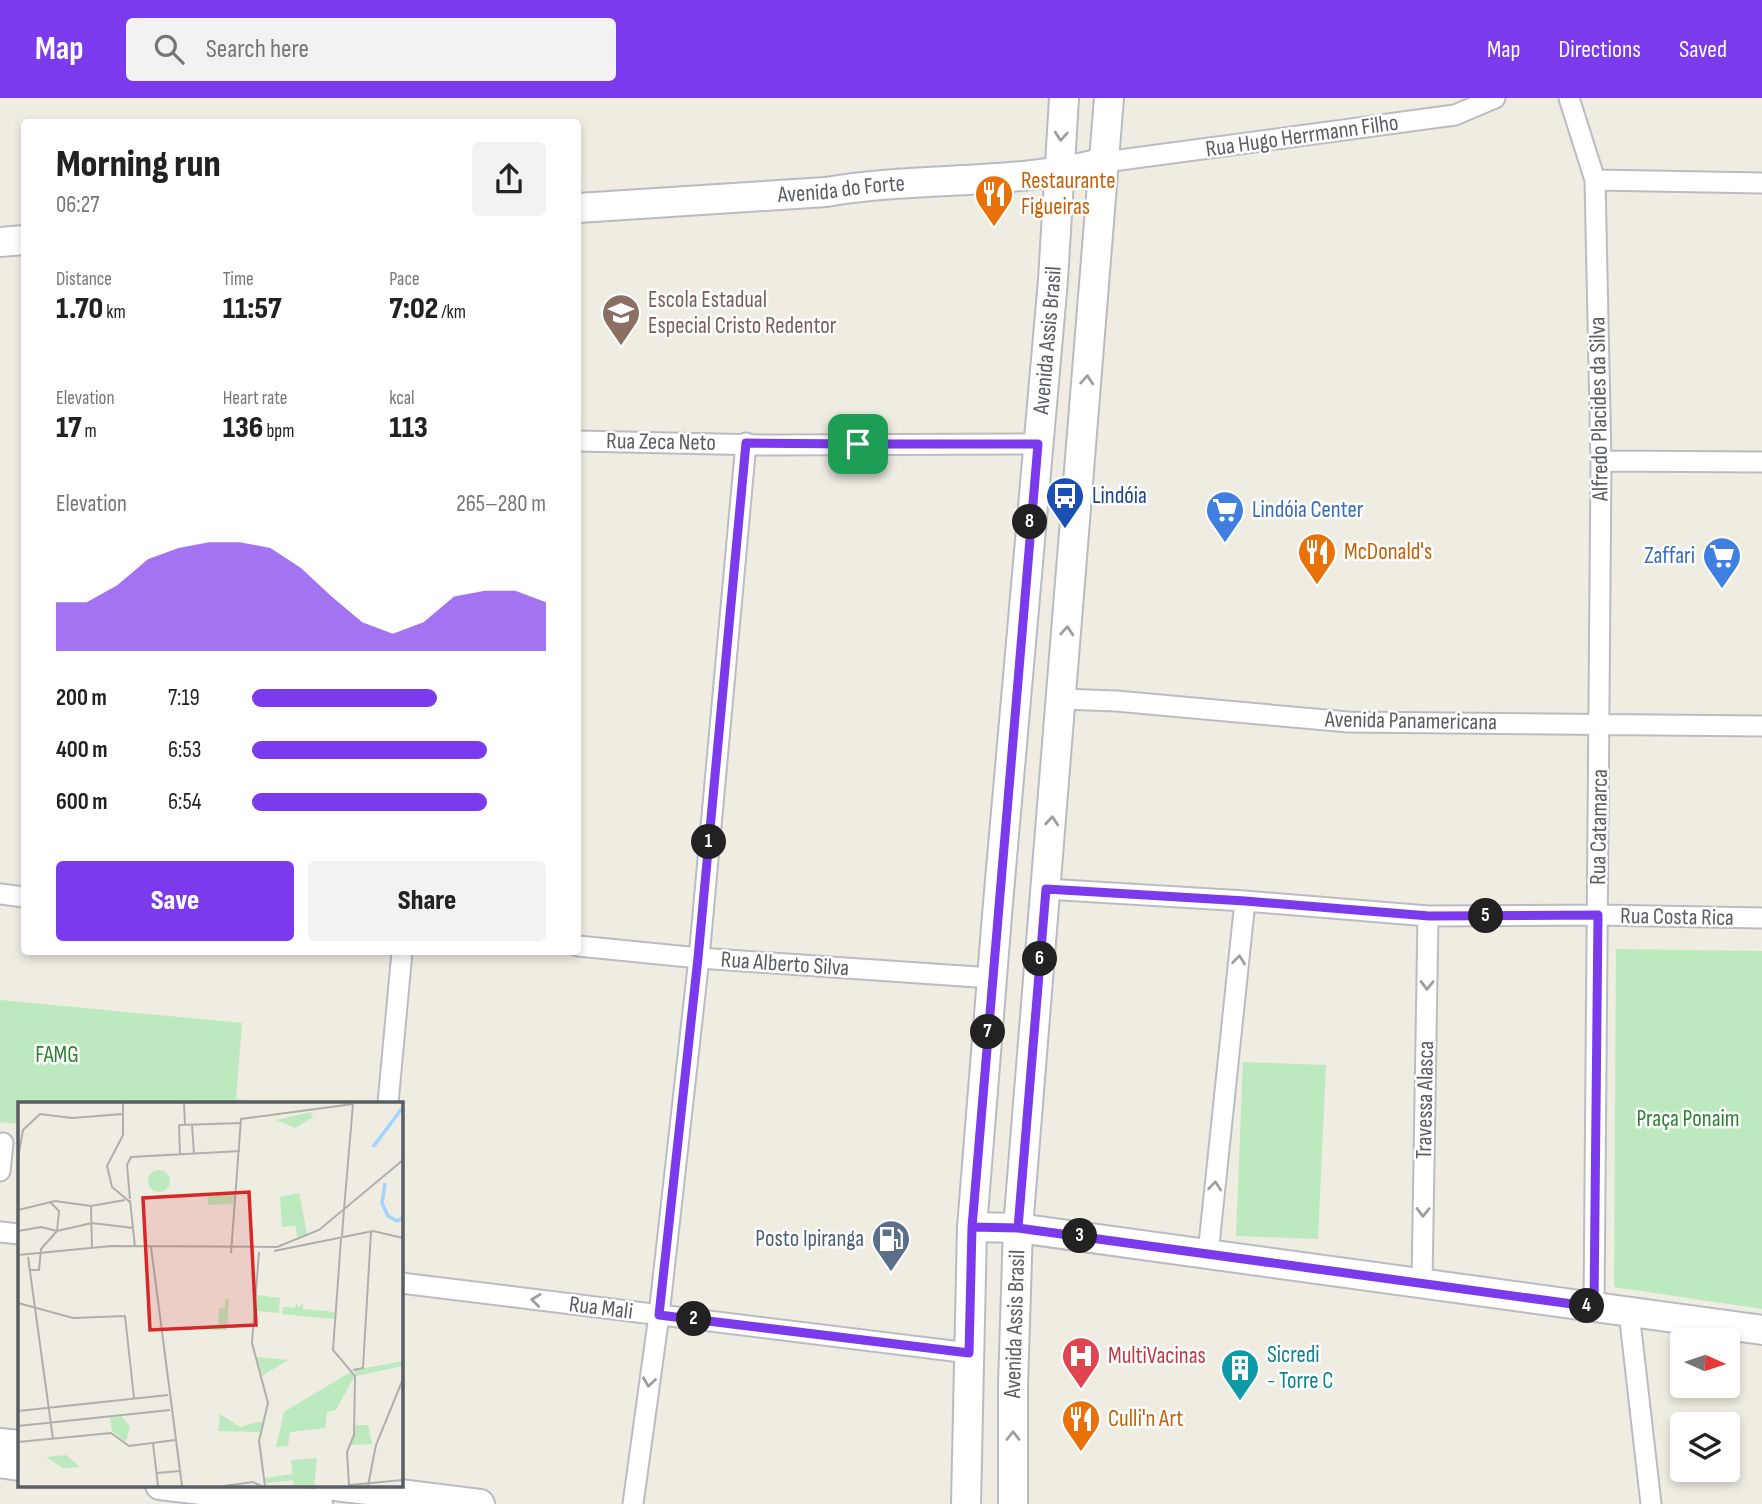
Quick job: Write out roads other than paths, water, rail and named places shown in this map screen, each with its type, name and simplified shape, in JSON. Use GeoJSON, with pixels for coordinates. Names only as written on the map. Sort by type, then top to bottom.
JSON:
{"type":"FeatureCollection","features":[{"type":"Feature","properties":{"kind":"main road","name":"Avenida Assis Brasil"},"geometry":{"type":"LineString","coordinates":[[966,1504],[972,1227],[1052,280],[1064,98]]}},
{"type":"Feature","properties":{"kind":"main road","name":"Avenida Assis Brasil"},"geometry":{"type":"LineString","coordinates":[[1013,1504],[1013,1385],[1018,1228],[1109,98]]}},
{"type":"Feature","properties":{"kind":"main road","name":"Avenida do Forte"},"geometry":{"type":"LineString","coordinates":[[581,208],[826,192],[865,186],[995,180],[1059,173],[1105,162]]}},
{"type":"Feature","properties":{"kind":"main road"},"geometry":{"type":"LineString","coordinates":[[0,242],[21,240]]}},
{"type":"Feature","properties":{"kind":"main road"},"geometry":{"type":"LineString","coordinates":[[972,1227],[1018,1228],[1762,1331]]}},
{"type":"Feature","properties":{"kind":"main road"},"geometry":{"type":"LineString","coordinates":[[0,1443],[18,1446]]}},
{"type":"Feature","properties":{"kind":"main road"},"geometry":{"type":"LineString","coordinates":[[0,1463],[18,1466]]}},
{"type":"Feature","properties":{"kind":"main road"},"geometry":{"type":"LineString","coordinates":[[174,1490],[263,1491],[318,1504]]}},
{"type":"Feature","properties":{"kind":"main road"},"geometry":{"type":"LineString","coordinates":[[340,1490],[480,1504]]}},
{"type":"Feature","properties":{"kind":"street","name":"Rua Hugo Herrmann Filho"},"geometry":{"type":"LineString","coordinates":[[1105,162],[1455,115],[1495,98]]}},
{"type":"Feature","properties":{"kind":"street","name":"Alfredo Placides da Silva"},"geometry":{"type":"LineString","coordinates":[[1569,98],[1595,180],[1601,461],[1600,724]]}},
{"type":"Feature","properties":{"kind":"street"},"geometry":{"type":"LineString","coordinates":[[1595,180],[1762,183]]}},
{"type":"Feature","properties":{"kind":"street","name":"Rua Zeca Neto"},"geometry":{"type":"LineString","coordinates":[[581,441],[1038,444]]}},
{"type":"Feature","properties":{"kind":"street"},"geometry":{"type":"LineString","coordinates":[[632,1504],[659,1315],[698,958],[746,443]]}},
{"type":"Feature","properties":{"kind":"street"},"geometry":{"type":"LineString","coordinates":[[1601,461],[1762,461]]}},
{"type":"Feature","properties":{"kind":"street","name":"Avenida Panamericana"},"geometry":{"type":"LineString","coordinates":[[1062,699],[1116,701],[1348,722],[1762,726]]}},
{"type":"Feature","properties":{"kind":"street","name":"Rua Catamarca"},"geometry":{"type":"LineString","coordinates":[[1594,1307],[1600,724]]}},
{"type":"Feature","properties":{"kind":"street","name":"Rua Costa Rica"},"geometry":{"type":"LineString","coordinates":[[1046,889],[1429,916],[1762,918]]}},
{"type":"Feature","properties":{"kind":"street"},"geometry":{"type":"LineString","coordinates":[[0,894],[21,897]]}},
{"type":"Feature","properties":{"kind":"street"},"geometry":{"type":"LineString","coordinates":[[1208,1254],[1245,901]]}},
{"type":"Feature","properties":{"kind":"street","name":"Travessa Alasca"},"geometry":{"type":"LineString","coordinates":[[1422,1283],[1429,916]]}},
{"type":"Feature","properties":{"kind":"street","name":"Rua Alberto Silva"},"geometry":{"type":"LineString","coordinates":[[581,946],[698,958],[992,978]]}},
{"type":"Feature","properties":{"kind":"street"},"geometry":{"type":"LineString","coordinates":[[388,1102],[402,955]]}},
{"type":"Feature","properties":{"kind":"street"},"geometry":{"type":"LineString","coordinates":[[0,1171],[3,1143]]}},
{"type":"Feature","properties":{"kind":"street"},"geometry":{"type":"LineString","coordinates":[[0,1232],[18,1234]]}},
{"type":"Feature","properties":{"kind":"street","name":"Rua Mali"},"geometry":{"type":"LineString","coordinates":[[402,1283],[969,1353]]}},
{"type":"Feature","properties":{"kind":"street"},"geometry":{"type":"LineString","coordinates":[[1629,1312],[1651,1504]]}},
{"type":"Feature","properties":{"kind":"place","name":"Restaurante Figueiras"},"geometry":{"type":"Point","coordinates":[994,228]}},
{"type":"Feature","properties":{"kind":"place","name":"Escola Estadual Especial Cristo Redentor"},"geometry":{"type":"Point","coordinates":[621,347]}},
{"type":"Feature","properties":{"kind":"place","name":"Lindóia"},"geometry":{"type":"Point","coordinates":[1065,530]}},
{"type":"Feature","properties":{"kind":"place","name":"Lindóia Center"},"geometry":{"type":"Point","coordinates":[1225,544]}},
{"type":"Feature","properties":{"kind":"place","name":"McDonald's"},"geometry":{"type":"Point","coordinates":[1317,586]}},
{"type":"Feature","properties":{"kind":"place","name":"Zaffari"},"geometry":{"type":"Point","coordinates":[1722,590]}},
{"type":"Feature","properties":{"kind":"place","name":"Posto Ipiranga"},"geometry":{"type":"Point","coordinates":[891,1273]}},
{"type":"Feature","properties":{"kind":"place","name":"MultiVacinas"},"geometry":{"type":"Point","coordinates":[1081,1390]}},
{"type":"Feature","properties":{"kind":"place","name":"Sicredi - Torre C"},"geometry":{"type":"Point","coordinates":[1240,1402]}},
{"type":"Feature","properties":{"kind":"place","name":"Culli'n Art"},"geometry":{"type":"Point","coordinates":[1081,1453]}},
{"type":"Feature","properties":{"kind":"park label","name":"FAMG"},"geometry":{"type":"Point","coordinates":[57,1055]}},
{"type":"Feature","properties":{"kind":"park label","name":"Praça Ponaim"},"geometry":{"type":"Point","coordinates":[1688,1119]}}]}
